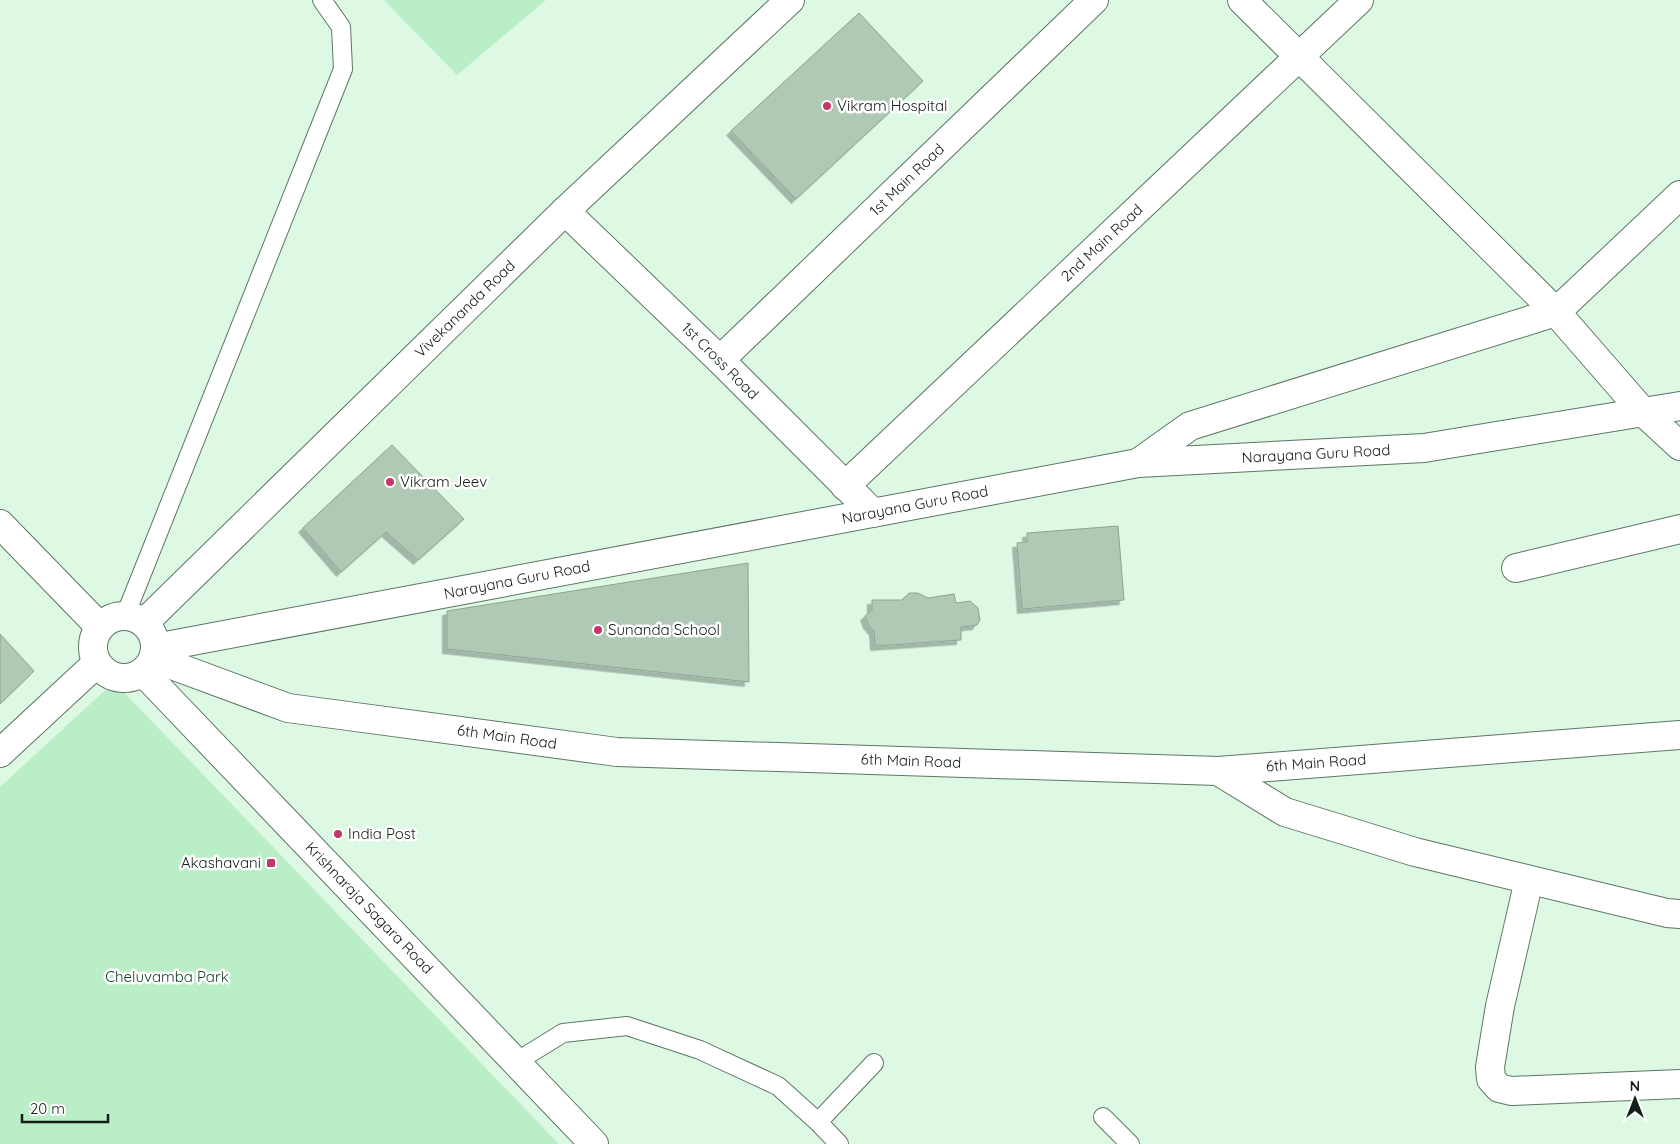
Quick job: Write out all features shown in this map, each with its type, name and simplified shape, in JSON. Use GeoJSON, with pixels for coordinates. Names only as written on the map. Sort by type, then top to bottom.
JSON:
{"type":"FeatureCollection","features":[{"type":"Feature","properties":{"kind":"street","name":"Vivekananda Road"},"geometry":{"type":"LineString","coordinates":[[135,619],[790,0]]}},
{"type":"Feature","properties":{"kind":"street","name":"1st Main Road"},"geometry":{"type":"LineString","coordinates":[[720,360],[1094,0]]}},
{"type":"Feature","properties":{"kind":"street"},"geometry":{"type":"LineString","coordinates":[[1242,0],[1556,312],[1643,412],[1680,446]]}},
{"type":"Feature","properties":{"kind":"street","name":"2nd Main Road"},"geometry":{"type":"LineString","coordinates":[[845,486],[1359,0]]}},
{"type":"Feature","properties":{"kind":"street"},"geometry":{"type":"LineString","coordinates":[[1138,463],[1190,426],[1556,312],[1680,195]]}},
{"type":"Feature","properties":{"kind":"street","name":"1st Cross Road"},"geometry":{"type":"LineString","coordinates":[[565,211],[720,360],[873,513]]}},
{"type":"Feature","properties":{"kind":"street","name":"Narayana Guru Road"},"geometry":{"type":"LineString","coordinates":[[150,659],[873,513],[1138,463],[1424,448],[1680,406]]}},
{"type":"Feature","properties":{"kind":"street"},"geometry":{"type":"LineString","coordinates":[[0,524],[100,626]]}},
{"type":"Feature","properties":{"kind":"street"},"geometry":{"type":"LineString","coordinates":[[1516,568],[1680,529]]}},
{"type":"Feature","properties":{"kind":"street"},"geometry":{"type":"LineString","coordinates":[[115,617],[135,619],[151,631],[150,659],[128,678],[117,678],[108,674],[97,663],[92,648],[94,638],[100,626],[105,621],[115,617]]}},
{"type":"Feature","properties":{"kind":"street","name":"6th Main Road"},"geometry":{"type":"LineString","coordinates":[[150,659],[288,708],[618,752],[1218,771],[1680,735]]}},
{"type":"Feature","properties":{"kind":"street","name":"Krishnaraja Sagara Road"},"geometry":{"type":"LineString","coordinates":[[150,659],[516,1062],[594,1144]]}},
{"type":"Feature","properties":{"kind":"street"},"geometry":{"type":"LineString","coordinates":[[0,753],[97,663]]}},
{"type":"Feature","properties":{"kind":"street"},"geometry":{"type":"LineString","coordinates":[[1218,771],[1285,812],[1414,852],[1667,913],[1680,914]]}},
{"type":"Feature","properties":{"kind":"street"},"geometry":{"type":"LineString","coordinates":[[1529,880],[1500,1006],[1490,1067],[1491,1079],[1499,1088],[1512,1091],[1680,1084]]}},
{"type":"Feature","properties":{"kind":"lane"},"geometry":{"type":"LineString","coordinates":[[135,619],[343,69],[341,27],[322,0]]}},
{"type":"Feature","properties":{"kind":"lane"},"geometry":{"type":"LineString","coordinates":[[516,1062],[563,1033],[627,1026],[700,1050],[778,1086],[839,1144]]}},
{"type":"Feature","properties":{"kind":"lane"},"geometry":{"type":"LineString","coordinates":[[818,1122],[874,1063]]}},
{"type":"Feature","properties":{"kind":"lane"},"geometry":{"type":"LineString","coordinates":[[1103,1117],[1130,1144]]}},
{"type":"Feature","properties":{"kind":"green space"},"geometry":{"type":"Polygon","coordinates":[[[384,0],[546,0],[457,75],[384,0]]]}},
{"type":"Feature","properties":{"kind":"green space","name":"Cheluvamba Park"},"geometry":{"type":"Polygon","coordinates":[[[114,682],[559,1144],[0,1144],[0,787],[114,682]]]}},
{"type":"Feature","properties":{"kind":"building","name":"Vikram Hospital"},"geometry":{"type":"Polygon","coordinates":[[[859,13],[923,81],[796,199],[731,131],[859,13]]]}},
{"type":"Feature","properties":{"kind":"building","name":"Vikram Jeev"},"geometry":{"type":"Polygon","coordinates":[[[392,445],[464,519],[418,560],[386,532],[341,572],[303,528],[392,445]]]}},
{"type":"Feature","properties":{"kind":"building"},"geometry":{"type":"Polygon","coordinates":[[[1118,526],[1124,600],[1022,609],[1017,543],[1027,542],[1027,533],[1118,526]]]}},
{"type":"Feature","properties":{"kind":"building","name":"Sunanda School"},"geometry":{"type":"Polygon","coordinates":[[[748,563],[749,682],[447,649],[447,611],[748,563]]]}},
{"type":"Feature","properties":{"kind":"building"},"geometry":{"type":"Polygon","coordinates":[[[909,593],[918,593],[928,598],[954,594],[956,603],[970,601],[978,608],[980,620],[977,625],[961,627],[961,640],[875,646],[874,631],[868,624],[865,616],[872,610],[872,600],[902,600],[909,593]]]}},
{"type":"Feature","properties":{"kind":"building"},"geometry":{"type":"Polygon","coordinates":[[[0,634],[34,671],[0,704],[0,634]]]}},
{"type":"Feature","properties":{"kind":"place","name":"Vikram Hospital"},"geometry":{"type":"Point","coordinates":[827,106]}},
{"type":"Feature","properties":{"kind":"place","name":"Vikram Jeev"},"geometry":{"type":"Point","coordinates":[390,482]}},
{"type":"Feature","properties":{"kind":"place","name":"Sunanda School"},"geometry":{"type":"Point","coordinates":[598,630]}},
{"type":"Feature","properties":{"kind":"place","name":"India Post"},"geometry":{"type":"Point","coordinates":[338,834]}},
{"type":"Feature","properties":{"kind":"place","name":"Akashavani"},"geometry":{"type":"Point","coordinates":[271,863]}}]}
